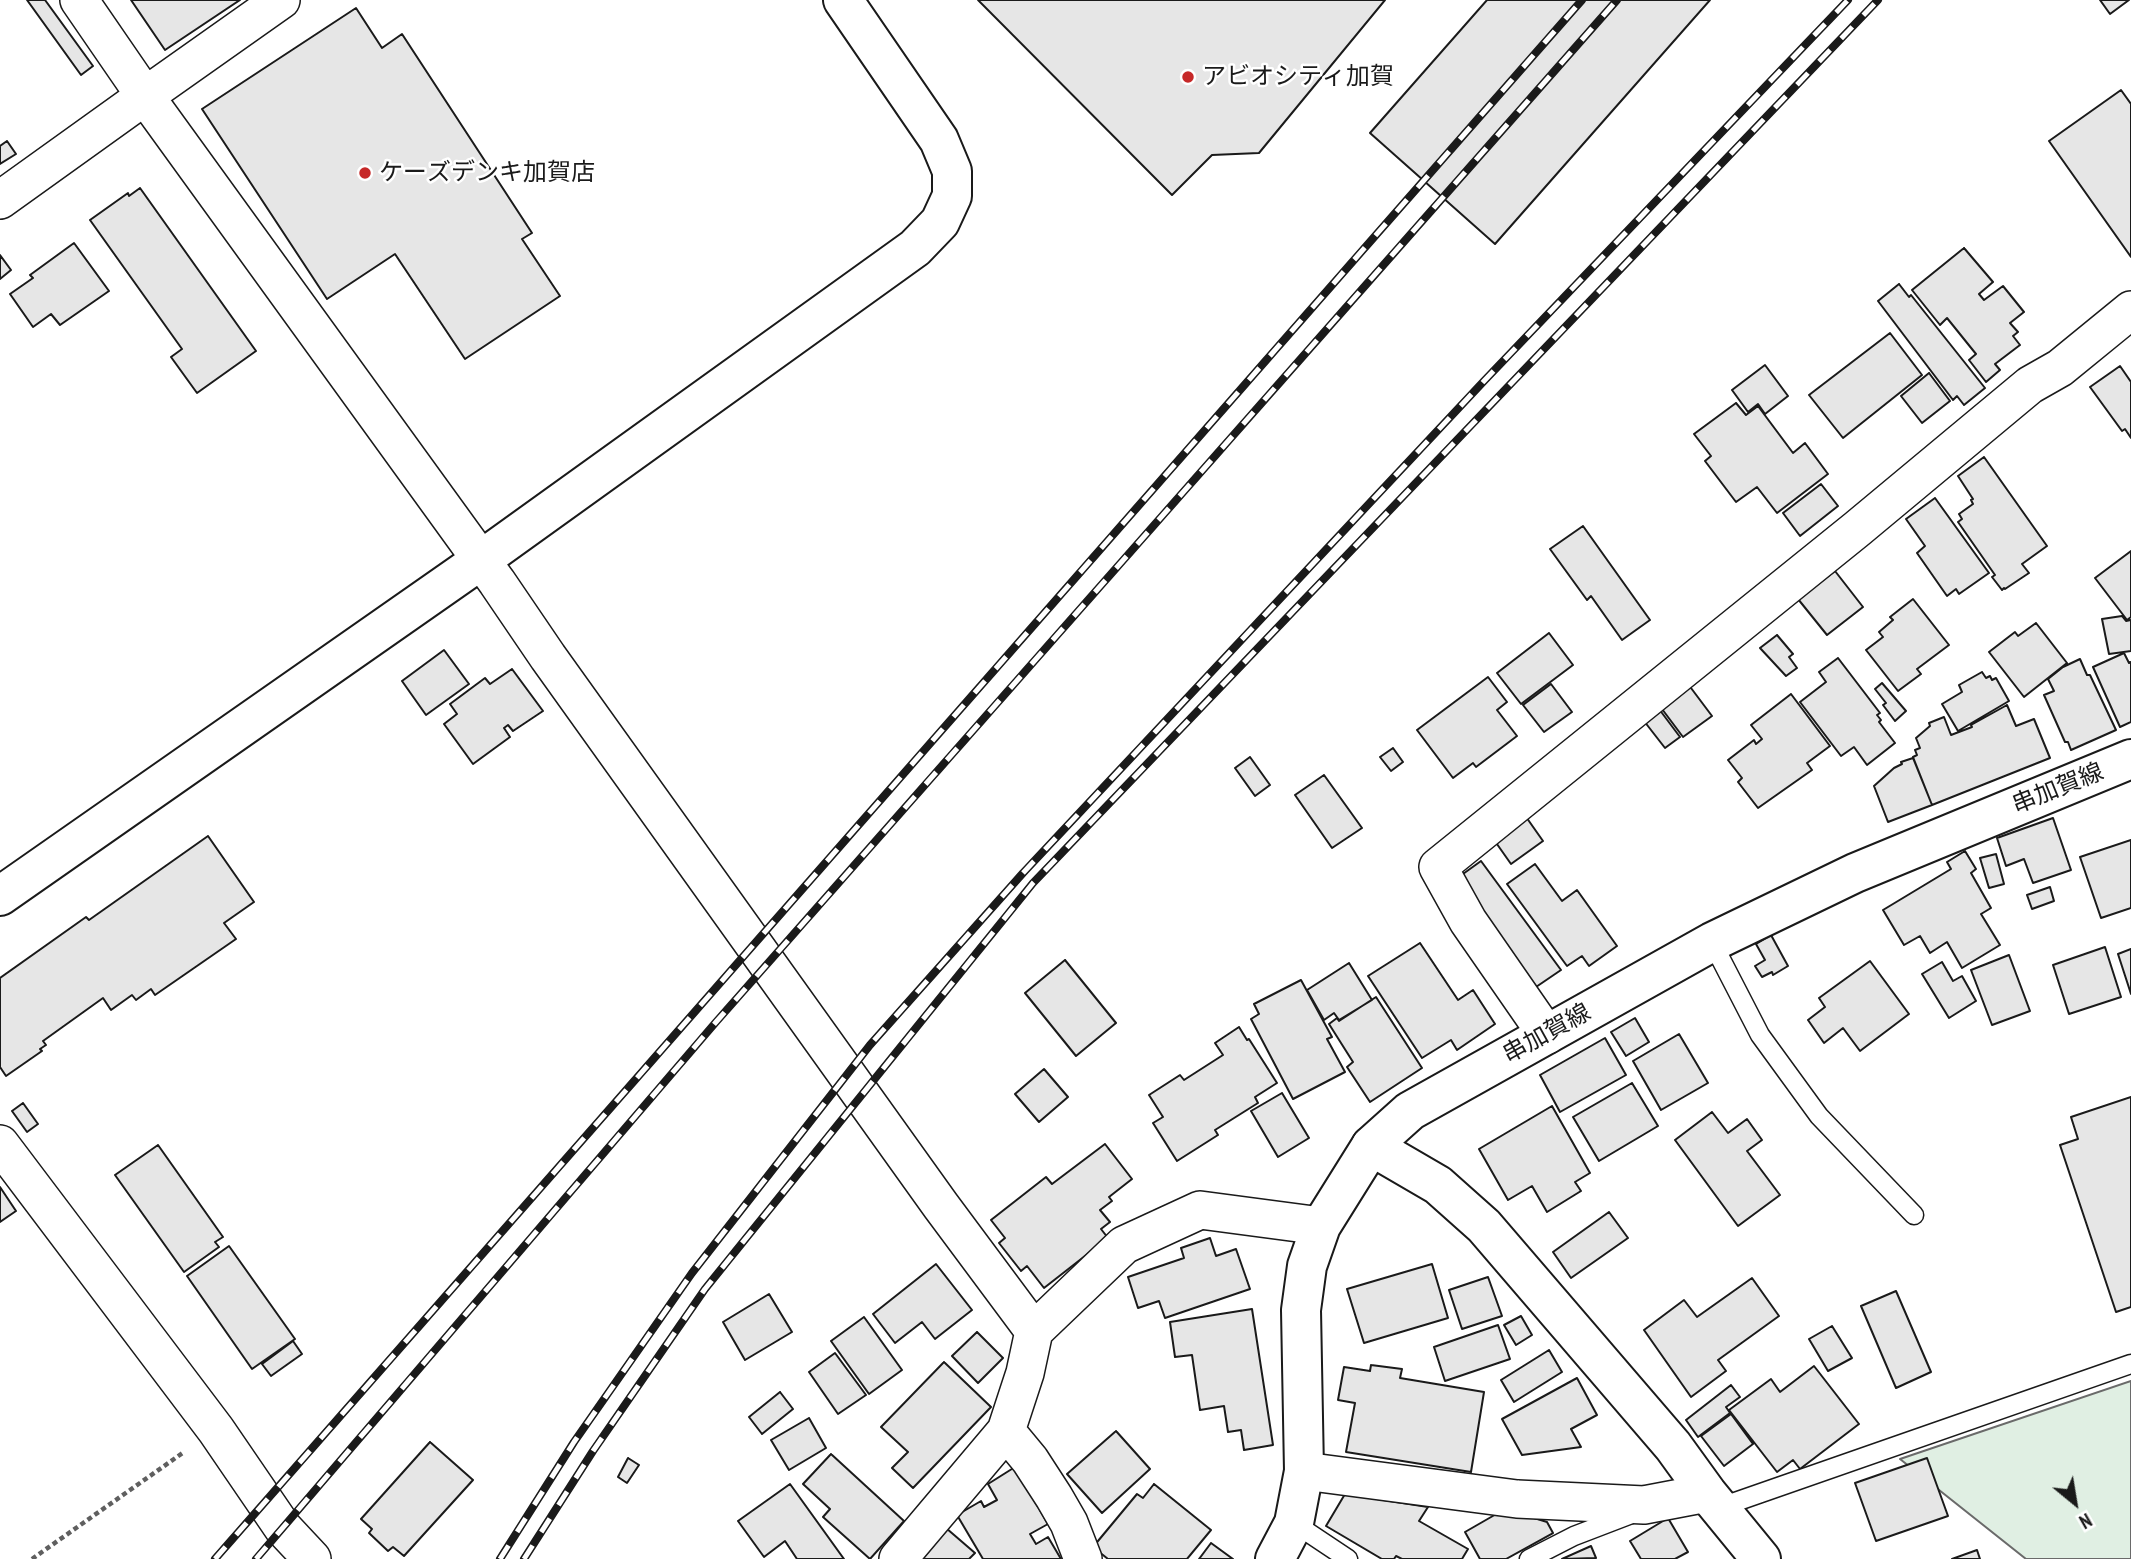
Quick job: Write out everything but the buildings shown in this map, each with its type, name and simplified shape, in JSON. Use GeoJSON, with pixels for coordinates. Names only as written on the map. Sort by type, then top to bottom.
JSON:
{"type":"FeatureCollection","features":[{"type":"Feature","properties":{"kind":"street"},"geometry":{"type":"LineString","coordinates":[[79,0],[145,96],[481,560],[933,1195],[1034,1331]]}},
{"type":"Feature","properties":{"kind":"street"},"geometry":{"type":"LineString","coordinates":[[0,200],[281,0]]}},
{"type":"Feature","properties":{"kind":"street"},"geometry":{"type":"LineString","coordinates":[[0,896],[481,560],[915,248],[940,222],[952,196],[952,170],[944,150],[843,0]]}},
{"type":"Feature","properties":{"kind":"street"},"geometry":{"type":"LineString","coordinates":[[1547,1035],[1468,921],[1438,867],[1857,528],[2030,384],[2060,368],[2131,310]]}},
{"type":"Feature","properties":{"kind":"street","name":"串加賀線"},"geometry":{"type":"LineString","coordinates":[[1275,1559],[1294,1524],[1304,1471],[1301,1310],[1307,1266],[1321,1226],[1371,1146],[1410,1111],[1712,942],[1856,873],[2131,759]]}},
{"type":"Feature","properties":{"kind":"street"},"geometry":{"type":"LineString","coordinates":[[0,1144],[216,1430],[283,1528],[312,1559]]}},
{"type":"Feature","properties":{"kind":"street"},"geometry":{"type":"LineString","coordinates":[[1371,1146],[1438,1185],[1484,1226],[1673,1446],[1761,1559]]}},
{"type":"Feature","properties":{"kind":"street"},"geometry":{"type":"LineString","coordinates":[[898,1559],[1006,1431],[1025,1374],[1034,1331],[1124,1245],[1200,1210],[1321,1226]]}},
{"type":"Feature","properties":{"kind":"street"},"geometry":{"type":"LineString","coordinates":[[1006,1431],[1030,1460],[1054,1497],[1069,1523],[1083,1559]]}},
{"type":"Feature","properties":{"kind":"street"},"geometry":{"type":"LineString","coordinates":[[1304,1471],[1517,1499],[1644,1505],[1713,1500]]}},
{"type":"Feature","properties":{"kind":"lane"},"geometry":{"type":"LineString","coordinates":[[1712,942],[1760,1035],[1819,1116],[1914,1215]]}},
{"type":"Feature","properties":{"kind":"lane"},"geometry":{"type":"LineString","coordinates":[[1713,1500],[2131,1364]]}},
{"type":"Feature","properties":{"kind":"lane"},"geometry":{"type":"LineString","coordinates":[[1528,1559],[1574,1536],[1631,1515],[1644,1505]]}},
{"type":"Feature","properties":{"kind":"lane"},"geometry":{"type":"LineString","coordinates":[[1294,1524],[1348,1559]]}},
{"type":"Feature","properties":{"kind":"path"},"geometry":{"type":"LineString","coordinates":[[32,1559],[216,1430]]}},
{"type":"Feature","properties":{"kind":"green space"},"geometry":{"type":"Polygon","coordinates":[[[2131,1381],[2131,1559],[2026,1559],[1900,1459],[2131,1381]]]}},
{"type":"Feature","properties":{"kind":"railway"},"geometry":{"type":"LineString","coordinates":[[215,1559],[1582,0]]}},
{"type":"Feature","properties":{"kind":"railway"},"geometry":{"type":"LineString","coordinates":[[256,1559],[716,1022],[1617,0]]}},
{"type":"Feature","properties":{"kind":"railway"},"geometry":{"type":"LineString","coordinates":[[500,1559],[574,1442],[692,1273],[870,1045],[1023,873],[1484,381],[1848,0]]}},
{"type":"Feature","properties":{"kind":"railway"},"geometry":{"type":"LineString","coordinates":[[524,1559],[593,1451],[705,1289],[1033,883],[1878,0]]}},
{"type":"Feature","properties":{"kind":"place","name":"アビオシティ加賀"},"geometry":{"type":"Point","coordinates":[1188,77]}},
{"type":"Feature","properties":{"kind":"place","name":"ケーズデンキ加賀店"},"geometry":{"type":"Point","coordinates":[365,173]}}]}
